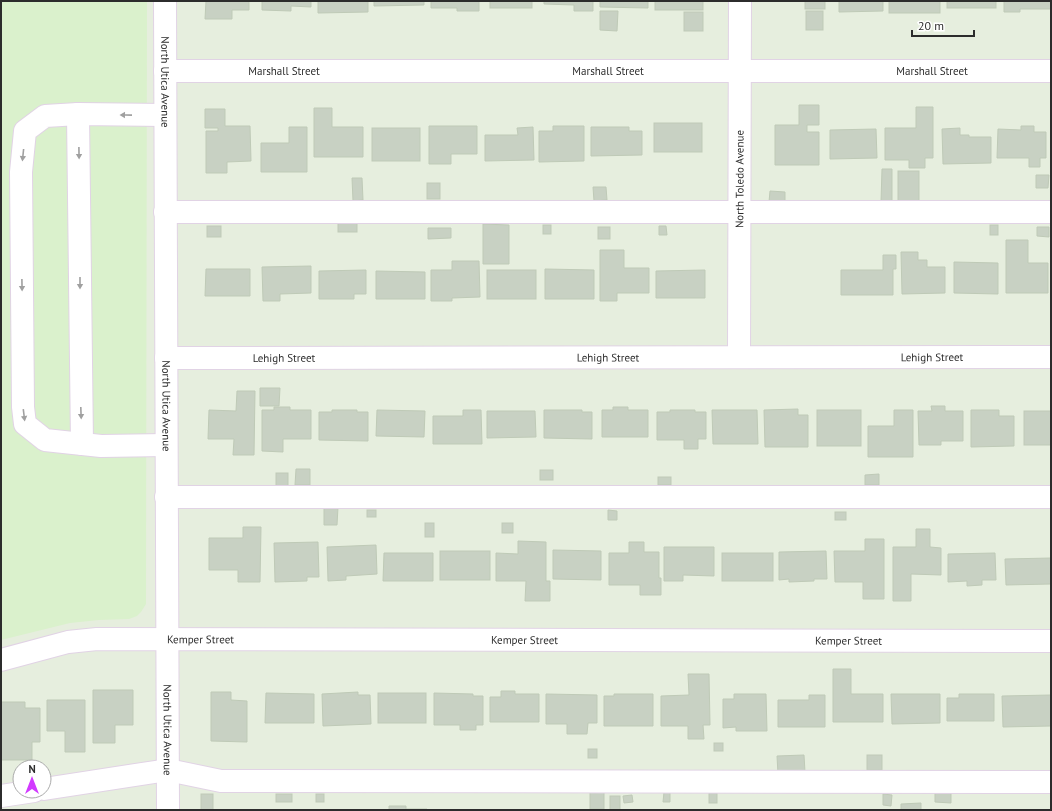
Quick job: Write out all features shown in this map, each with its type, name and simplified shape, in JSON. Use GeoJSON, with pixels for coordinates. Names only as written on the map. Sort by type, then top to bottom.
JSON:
{"type":"FeatureCollection","features":[{"type":"Feature","properties":{"kind":"street","name":"North Utica Avenue"},"geometry":{"type":"LineString","coordinates":[[165,1],[168,810]]}},
{"type":"Feature","properties":{"kind":"street","name":"North Toledo Avenue"},"geometry":{"type":"LineString","coordinates":[[739,356],[740,1]]}},
{"type":"Feature","properties":{"kind":"street","name":"Marshall Street"},"geometry":{"type":"LineString","coordinates":[[165,71],[1051,71]]}},
{"type":"Feature","properties":{"kind":"street"},"geometry":{"type":"LineString","coordinates":[[165,116],[78,114],[45,116],[25,131],[21,172],[23,407],[25,424],[45,440],[101,446],[166,445]]}},
{"type":"Feature","properties":{"kind":"street"},"geometry":{"type":"LineString","coordinates":[[78,114],[82,444]]}},
{"type":"Feature","properties":{"kind":"street"},"geometry":{"type":"LineString","coordinates":[[165,212],[1051,212]]}},
{"type":"Feature","properties":{"kind":"street","name":"Lehigh Street"},"geometry":{"type":"LineString","coordinates":[[166,358],[739,356],[1051,357]]}},
{"type":"Feature","properties":{"kind":"street"},"geometry":{"type":"LineString","coordinates":[[166,497],[1051,497]]}},
{"type":"Feature","properties":{"kind":"street","name":"Kemper Street"},"geometry":{"type":"LineString","coordinates":[[1,660],[68,642],[82,640],[1051,641]]}},
{"type":"Feature","properties":{"kind":"street"},"geometry":{"type":"LineString","coordinates":[[52,789],[168,770],[221,781],[1051,782]]}},
{"type":"Feature","properties":{"kind":"street"},"geometry":{"type":"LineString","coordinates":[[1,796],[12,794]]}},
{"type":"Feature","properties":{"kind":"shaded area"},"geometry":{"type":"Polygon","coordinates":[[[1,1],[147,1],[146,604],[137,616],[129,619],[70,623],[1,640],[1,1]]]}},
{"type":"Feature","properties":{"kind":"building"},"geometry":{"type":"Polygon","coordinates":[[[206,1],[249,1],[249,10],[232,10],[232,19],[205,19],[206,1]]]}},
{"type":"Feature","properties":{"kind":"building"},"geometry":{"type":"Polygon","coordinates":[[[262,1],[311,1],[311,7],[291,6],[291,11],[262,10],[262,1]]]}},
{"type":"Feature","properties":{"kind":"building"},"geometry":{"type":"Polygon","coordinates":[[[318,1],[368,1],[368,12],[318,13],[318,1]]]}},
{"type":"Feature","properties":{"kind":"building"},"geometry":{"type":"Polygon","coordinates":[[[374,1],[424,1],[424,5],[374,6],[374,1]]]}},
{"type":"Feature","properties":{"kind":"building"},"geometry":{"type":"Polygon","coordinates":[[[431,1],[479,1],[479,11],[457,11],[457,8],[431,8],[431,1]]]}},
{"type":"Feature","properties":{"kind":"building"},"geometry":{"type":"Polygon","coordinates":[[[490,1],[532,1],[532,8],[490,8],[490,1]]]}},
{"type":"Feature","properties":{"kind":"building"},"geometry":{"type":"Polygon","coordinates":[[[544,1],[593,1],[593,11],[574,11],[574,5],[544,4],[544,1]]]}},
{"type":"Feature","properties":{"kind":"building"},"geometry":{"type":"Polygon","coordinates":[[[600,1],[648,1],[648,8],[600,7],[600,1]]]}},
{"type":"Feature","properties":{"kind":"building"},"geometry":{"type":"Polygon","coordinates":[[[655,1],[703,1],[703,10],[655,10],[655,1]]]}},
{"type":"Feature","properties":{"kind":"building"},"geometry":{"type":"Polygon","coordinates":[[[805,1],[825,1],[825,9],[805,9],[805,1]]]}},
{"type":"Feature","properties":{"kind":"building"},"geometry":{"type":"Polygon","coordinates":[[[839,1],[883,1],[883,11],[839,12],[839,1]]]}},
{"type":"Feature","properties":{"kind":"building"},"geometry":{"type":"Polygon","coordinates":[[[889,1],[940,1],[940,13],[889,13],[889,1]]]}},
{"type":"Feature","properties":{"kind":"building"},"geometry":{"type":"Polygon","coordinates":[[[947,1],[996,1],[996,8],[947,8],[947,1]]]}},
{"type":"Feature","properties":{"kind":"building"},"geometry":{"type":"Polygon","coordinates":[[[1004,1],[1051,1],[1051,9],[1020,9],[1020,12],[1004,12],[1004,1]]]}},
{"type":"Feature","properties":{"kind":"building"},"geometry":{"type":"Polygon","coordinates":[[[600,11],[618,11],[617,31],[600,30],[600,11]]]}},
{"type":"Feature","properties":{"kind":"building"},"geometry":{"type":"Polygon","coordinates":[[[806,11],[823,11],[823,30],[806,30],[806,11]]]}},
{"type":"Feature","properties":{"kind":"building"},"geometry":{"type":"Polygon","coordinates":[[[684,12],[703,12],[703,31],[684,31],[684,12]]]}},
{"type":"Feature","properties":{"kind":"building"},"geometry":{"type":"Polygon","coordinates":[[[799,105],[819,105],[819,125],[807,125],[807,132],[819,132],[819,165],[775,165],[775,125],[799,125],[799,105]]]}},
{"type":"Feature","properties":{"kind":"building"},"geometry":{"type":"Polygon","coordinates":[[[916,107],[933,107],[933,158],[925,158],[925,168],[909,168],[909,160],[885,160],[885,128],[916,128],[916,107]]]}},
{"type":"Feature","properties":{"kind":"building"},"geometry":{"type":"Polygon","coordinates":[[[314,108],[332,108],[332,127],[363,127],[363,157],[314,157],[314,108]]]}},
{"type":"Feature","properties":{"kind":"building"},"geometry":{"type":"Polygon","coordinates":[[[205,109],[225,109],[225,126],[250,126],[251,161],[227,162],[227,173],[206,173],[206,131],[218,131],[218,128],[205,128],[205,109]]]}},
{"type":"Feature","properties":{"kind":"building"},"geometry":{"type":"Polygon","coordinates":[[[654,123],[702,123],[702,152],[654,152],[654,123]]]}},
{"type":"Feature","properties":{"kind":"building"},"geometry":{"type":"Polygon","coordinates":[[[429,126],[477,126],[477,154],[451,154],[451,164],[429,164],[429,126]]]}},
{"type":"Feature","properties":{"kind":"building"},"geometry":{"type":"Polygon","coordinates":[[[553,126],[584,126],[584,161],[539,162],[539,131],[553,131],[553,126]]]}},
{"type":"Feature","properties":{"kind":"building"},"geometry":{"type":"Polygon","coordinates":[[[1021,126],[1034,126],[1034,132],[1046,132],[1046,158],[1040,158],[1040,167],[1029,167],[1029,158],[997,158],[998,129],[1021,130],[1021,126]]]}},
{"type":"Feature","properties":{"kind":"building"},"geometry":{"type":"Polygon","coordinates":[[[289,127],[307,127],[307,172],[261,172],[261,143],[289,143],[289,127]]]}},
{"type":"Feature","properties":{"kind":"building"},"geometry":{"type":"Polygon","coordinates":[[[533,127],[534,160],[485,161],[485,135],[518,135],[517,128],[533,127]]]}},
{"type":"Feature","properties":{"kind":"building"},"geometry":{"type":"Polygon","coordinates":[[[591,127],[629,127],[629,131],[642,131],[642,155],[591,156],[591,127]]]}},
{"type":"Feature","properties":{"kind":"building"},"geometry":{"type":"Polygon","coordinates":[[[372,128],[420,128],[420,161],[372,161],[372,128]]]}},
{"type":"Feature","properties":{"kind":"building"},"geometry":{"type":"Polygon","coordinates":[[[960,128],[960,135],[969,135],[969,137],[991,137],[991,163],[943,164],[942,129],[960,128]]]}},
{"type":"Feature","properties":{"kind":"building"},"geometry":{"type":"Polygon","coordinates":[[[876,129],[877,158],[830,159],[830,130],[876,129]]]}},
{"type":"Feature","properties":{"kind":"building"},"geometry":{"type":"Polygon","coordinates":[[[882,169],[892,169],[892,202],[881,202],[882,169]]]}},
{"type":"Feature","properties":{"kind":"building"},"geometry":{"type":"Polygon","coordinates":[[[898,171],[919,171],[919,202],[898,202],[898,171]]]}},
{"type":"Feature","properties":{"kind":"building"},"geometry":{"type":"Polygon","coordinates":[[[1036,175],[1049,175],[1048,188],[1036,188],[1036,175]]]}},
{"type":"Feature","properties":{"kind":"building"},"geometry":{"type":"Polygon","coordinates":[[[352,178],[362,178],[363,200],[353,201],[352,178]]]}},
{"type":"Feature","properties":{"kind":"building"},"geometry":{"type":"Polygon","coordinates":[[[427,183],[440,183],[440,199],[427,199],[427,183]]]}},
{"type":"Feature","properties":{"kind":"building"},"geometry":{"type":"Polygon","coordinates":[[[593,187],[606,187],[607,200],[594,201],[593,187]]]}},
{"type":"Feature","properties":{"kind":"building"},"geometry":{"type":"Polygon","coordinates":[[[770,191],[785,192],[785,203],[769,202],[770,191]]]}},
{"type":"Feature","properties":{"kind":"building"},"geometry":{"type":"Polygon","coordinates":[[[338,223],[357,223],[357,232],[338,232],[338,223]]]}},
{"type":"Feature","properties":{"kind":"building"},"geometry":{"type":"Polygon","coordinates":[[[483,224],[509,225],[509,264],[483,264],[483,224]]]}},
{"type":"Feature","properties":{"kind":"building"},"geometry":{"type":"Polygon","coordinates":[[[543,225],[551,225],[551,234],[543,234],[543,225]]]}},
{"type":"Feature","properties":{"kind":"building"},"geometry":{"type":"Polygon","coordinates":[[[990,225],[998,225],[998,235],[990,235],[990,225]]]}},
{"type":"Feature","properties":{"kind":"building"},"geometry":{"type":"Polygon","coordinates":[[[207,226],[221,226],[221,237],[207,237],[207,226]]]}},
{"type":"Feature","properties":{"kind":"building"},"geometry":{"type":"Polygon","coordinates":[[[659,226],[666,226],[667,235],[659,235],[659,226]]]}},
{"type":"Feature","properties":{"kind":"building"},"geometry":{"type":"Polygon","coordinates":[[[598,227],[610,227],[610,239],[598,239],[598,227]]]}},
{"type":"Feature","properties":{"kind":"building"},"geometry":{"type":"Polygon","coordinates":[[[1037,227],[1049,227],[1049,237],[1037,236],[1037,227]]]}},
{"type":"Feature","properties":{"kind":"building"},"geometry":{"type":"Polygon","coordinates":[[[428,228],[451,228],[451,238],[428,239],[428,228]]]}},
{"type":"Feature","properties":{"kind":"building"},"geometry":{"type":"Polygon","coordinates":[[[1006,240],[1028,240],[1028,263],[1048,263],[1048,293],[1006,293],[1006,240]]]}},
{"type":"Feature","properties":{"kind":"building"},"geometry":{"type":"Polygon","coordinates":[[[600,250],[624,250],[624,268],[649,268],[649,293],[617,293],[617,301],[600,301],[600,250]]]}},
{"type":"Feature","properties":{"kind":"building"},"geometry":{"type":"Polygon","coordinates":[[[901,252],[918,252],[918,260],[927,260],[927,267],[945,267],[945,293],[902,294],[901,252]]]}},
{"type":"Feature","properties":{"kind":"building"},"geometry":{"type":"Polygon","coordinates":[[[883,255],[896,255],[896,269],[893,269],[893,295],[841,295],[841,270],[883,270],[883,255]]]}},
{"type":"Feature","properties":{"kind":"building"},"geometry":{"type":"Polygon","coordinates":[[[452,261],[479,261],[480,297],[452,298],[452,301],[431,301],[431,270],[452,270],[452,261]]]}},
{"type":"Feature","properties":{"kind":"building"},"geometry":{"type":"Polygon","coordinates":[[[954,262],[998,263],[998,294],[954,293],[954,262]]]}},
{"type":"Feature","properties":{"kind":"building"},"geometry":{"type":"Polygon","coordinates":[[[311,266],[311,293],[280,294],[280,301],[263,301],[262,267],[311,266]]]}},
{"type":"Feature","properties":{"kind":"building"},"geometry":{"type":"Polygon","coordinates":[[[206,269],[250,269],[250,296],[205,296],[206,269]]]}},
{"type":"Feature","properties":{"kind":"building"},"geometry":{"type":"Polygon","coordinates":[[[545,269],[594,270],[594,299],[545,299],[545,269]]]}},
{"type":"Feature","properties":{"kind":"building"},"geometry":{"type":"Polygon","coordinates":[[[366,270],[366,294],[354,294],[354,299],[319,299],[319,271],[366,270]]]}},
{"type":"Feature","properties":{"kind":"building"},"geometry":{"type":"Polygon","coordinates":[[[487,270],[536,270],[536,299],[487,299],[487,270]]]}},
{"type":"Feature","properties":{"kind":"building"},"geometry":{"type":"Polygon","coordinates":[[[705,270],[705,298],[656,298],[656,271],[705,270]]]}},
{"type":"Feature","properties":{"kind":"building"},"geometry":{"type":"Polygon","coordinates":[[[376,271],[425,272],[425,299],[376,299],[376,271]]]}},
{"type":"Feature","properties":{"kind":"building"},"geometry":{"type":"Polygon","coordinates":[[[260,388],[280,388],[279,406],[260,406],[260,388]]]}},
{"type":"Feature","properties":{"kind":"building"},"geometry":{"type":"Polygon","coordinates":[[[237,391],[255,391],[254,455],[233,455],[234,439],[208,439],[209,410],[236,411],[237,391]]]}},
{"type":"Feature","properties":{"kind":"building"},"geometry":{"type":"Polygon","coordinates":[[[931,406],[945,406],[945,411],[963,411],[963,441],[941,441],[941,445],[919,445],[918,411],[932,411],[931,406]]]}},
{"type":"Feature","properties":{"kind":"building"},"geometry":{"type":"Polygon","coordinates":[[[274,407],[290,407],[290,410],[311,410],[311,439],[283,439],[283,452],[262,451],[262,410],[274,410],[274,407]]]}},
{"type":"Feature","properties":{"kind":"building"},"geometry":{"type":"Polygon","coordinates":[[[613,407],[628,407],[628,410],[648,410],[648,437],[602,437],[602,410],[613,410],[613,407]]]}},
{"type":"Feature","properties":{"kind":"building"},"geometry":{"type":"Polygon","coordinates":[[[798,409],[798,415],[808,415],[808,447],[765,447],[764,410],[798,409]]]}},
{"type":"Feature","properties":{"kind":"building"},"geometry":{"type":"Polygon","coordinates":[[[332,410],[357,410],[357,412],[368,412],[368,441],[319,440],[319,412],[332,412],[332,410]]]}},
{"type":"Feature","properties":{"kind":"building"},"geometry":{"type":"Polygon","coordinates":[[[377,410],[425,411],[424,437],[376,436],[377,410]]]}},
{"type":"Feature","properties":{"kind":"building"},"geometry":{"type":"Polygon","coordinates":[[[463,410],[481,410],[482,444],[433,444],[433,416],[463,416],[463,410]]]}},
{"type":"Feature","properties":{"kind":"building"},"geometry":{"type":"Polygon","coordinates":[[[544,410],[582,410],[582,412],[592,412],[592,439],[544,438],[544,410]]]}},
{"type":"Feature","properties":{"kind":"building"},"geometry":{"type":"Polygon","coordinates":[[[670,410],[695,410],[695,412],[706,412],[706,439],[698,439],[698,449],[684,449],[684,440],[657,440],[657,412],[670,412],[670,410]]]}},
{"type":"Feature","properties":{"kind":"building"},"geometry":{"type":"Polygon","coordinates":[[[712,410],[757,410],[758,444],[713,444],[712,410]]]}},
{"type":"Feature","properties":{"kind":"building"},"geometry":{"type":"Polygon","coordinates":[[[817,410],[861,410],[861,446],[817,446],[817,410]]]}},
{"type":"Feature","properties":{"kind":"building"},"geometry":{"type":"Polygon","coordinates":[[[894,410],[913,410],[913,457],[868,457],[868,426],[894,426],[894,410]]]}},
{"type":"Feature","properties":{"kind":"building"},"geometry":{"type":"Polygon","coordinates":[[[971,410],[999,410],[999,416],[1014,416],[1014,446],[971,447],[971,410]]]}},
{"type":"Feature","properties":{"kind":"building"},"geometry":{"type":"Polygon","coordinates":[[[487,411],[535,411],[536,437],[487,438],[487,411]]]}},
{"type":"Feature","properties":{"kind":"building"},"geometry":{"type":"Polygon","coordinates":[[[1024,411],[1051,411],[1051,445],[1024,445],[1024,411]]]}},
{"type":"Feature","properties":{"kind":"building"},"geometry":{"type":"Polygon","coordinates":[[[296,469],[310,469],[310,485],[295,485],[296,469]]]}},
{"type":"Feature","properties":{"kind":"building"},"geometry":{"type":"Polygon","coordinates":[[[540,470],[553,470],[553,480],[540,480],[540,470]]]}},
{"type":"Feature","properties":{"kind":"building"},"geometry":{"type":"Polygon","coordinates":[[[276,473],[288,473],[288,486],[276,486],[276,473]]]}},
{"type":"Feature","properties":{"kind":"building"},"geometry":{"type":"Polygon","coordinates":[[[879,474],[879,485],[865,485],[865,475],[879,474]]]}},
{"type":"Feature","properties":{"kind":"building"},"geometry":{"type":"Polygon","coordinates":[[[658,477],[671,477],[671,485],[658,485],[658,477]]]}},
{"type":"Feature","properties":{"kind":"building"},"geometry":{"type":"Polygon","coordinates":[[[324,507],[338,507],[337,525],[324,525],[324,507]]]}},
{"type":"Feature","properties":{"kind":"building"},"geometry":{"type":"Polygon","coordinates":[[[367,510],[376,510],[376,517],[367,517],[367,510]]]}},
{"type":"Feature","properties":{"kind":"building"},"geometry":{"type":"Polygon","coordinates":[[[608,510],[617,511],[617,520],[608,520],[608,510]]]}},
{"type":"Feature","properties":{"kind":"building"},"geometry":{"type":"Polygon","coordinates":[[[835,512],[846,512],[846,520],[835,520],[835,512]]]}},
{"type":"Feature","properties":{"kind":"building"},"geometry":{"type":"Polygon","coordinates":[[[425,523],[434,523],[434,537],[425,537],[425,523]]]}},
{"type":"Feature","properties":{"kind":"building"},"geometry":{"type":"Polygon","coordinates":[[[502,523],[513,523],[513,533],[502,533],[502,523]]]}},
{"type":"Feature","properties":{"kind":"building"},"geometry":{"type":"Polygon","coordinates":[[[243,527],[261,527],[260,582],[238,582],[238,570],[209,570],[209,538],[243,538],[243,527]]]}},
{"type":"Feature","properties":{"kind":"building"},"geometry":{"type":"Polygon","coordinates":[[[916,529],[930,529],[930,547],[941,548],[941,575],[911,574],[911,601],[893,601],[893,547],[916,547],[916,529]]]}},
{"type":"Feature","properties":{"kind":"building"},"geometry":{"type":"Polygon","coordinates":[[[865,539],[884,539],[884,599],[863,599],[863,582],[835,582],[834,551],[865,551],[865,539]]]}},
{"type":"Feature","properties":{"kind":"building"},"geometry":{"type":"Polygon","coordinates":[[[518,541],[546,542],[546,581],[550,581],[550,601],[525,601],[526,581],[496,581],[496,553],[518,554],[518,541]]]}},
{"type":"Feature","properties":{"kind":"building"},"geometry":{"type":"Polygon","coordinates":[[[318,542],[319,577],[307,577],[307,581],[275,582],[274,543],[318,542]]]}},
{"type":"Feature","properties":{"kind":"building"},"geometry":{"type":"Polygon","coordinates":[[[629,542],[644,542],[644,552],[659,552],[659,578],[661,578],[661,595],[640,595],[640,585],[609,585],[609,553],[629,553],[629,542]]]}},
{"type":"Feature","properties":{"kind":"building"},"geometry":{"type":"Polygon","coordinates":[[[376,545],[377,574],[346,576],[346,580],[328,581],[327,547],[376,545]]]}},
{"type":"Feature","properties":{"kind":"building"},"geometry":{"type":"Polygon","coordinates":[[[664,547],[714,547],[714,576],[683,575],[683,581],[664,581],[664,547]]]}},
{"type":"Feature","properties":{"kind":"building"},"geometry":{"type":"Polygon","coordinates":[[[553,550],[601,551],[601,580],[553,579],[553,550]]]}},
{"type":"Feature","properties":{"kind":"building"},"geometry":{"type":"Polygon","coordinates":[[[440,551],[490,551],[490,580],[440,580],[440,551]]]}},
{"type":"Feature","properties":{"kind":"building"},"geometry":{"type":"Polygon","coordinates":[[[826,551],[827,579],[789,582],[789,579],[779,580],[779,552],[826,551]]]}},
{"type":"Feature","properties":{"kind":"building"},"geometry":{"type":"Polygon","coordinates":[[[384,553],[433,553],[433,581],[383,581],[384,553]]]}},
{"type":"Feature","properties":{"kind":"building"},"geometry":{"type":"Polygon","coordinates":[[[722,553],[773,553],[773,581],[722,581],[722,553]]]}},
{"type":"Feature","properties":{"kind":"building"},"geometry":{"type":"Polygon","coordinates":[[[995,553],[996,580],[982,580],[982,585],[967,586],[967,581],[948,582],[948,554],[995,553]]]}},
{"type":"Feature","properties":{"kind":"building"},"geometry":{"type":"Polygon","coordinates":[[[1051,558],[1051,584],[1006,585],[1005,559],[1051,558]]]}},
{"type":"Feature","properties":{"kind":"building"},"geometry":{"type":"Polygon","coordinates":[[[833,669],[851,669],[851,694],[883,694],[883,722],[833,722],[833,669]]]}},
{"type":"Feature","properties":{"kind":"building"},"geometry":{"type":"Polygon","coordinates":[[[688,674],[709,674],[710,725],[703,725],[704,739],[688,739],[688,726],[661,726],[661,696],[689,695],[688,674]]]}},
{"type":"Feature","properties":{"kind":"building"},"geometry":{"type":"Polygon","coordinates":[[[93,690],[133,690],[133,725],[115,725],[115,743],[93,743],[93,690]]]}},
{"type":"Feature","properties":{"kind":"building"},"geometry":{"type":"Polygon","coordinates":[[[501,691],[515,691],[515,694],[539,694],[539,722],[490,722],[490,697],[501,697],[501,691]]]}},
{"type":"Feature","properties":{"kind":"building"},"geometry":{"type":"Polygon","coordinates":[[[211,692],[231,692],[231,700],[247,701],[247,742],[211,741],[211,692]]]}},
{"type":"Feature","properties":{"kind":"building"},"geometry":{"type":"Polygon","coordinates":[[[358,692],[358,695],[370,695],[371,724],[323,726],[322,694],[358,692]]]}},
{"type":"Feature","properties":{"kind":"building"},"geometry":{"type":"Polygon","coordinates":[[[266,693],[314,694],[314,723],[265,723],[266,693]]]}},
{"type":"Feature","properties":{"kind":"building"},"geometry":{"type":"Polygon","coordinates":[[[378,693],[426,693],[426,723],[378,723],[378,693]]]}},
{"type":"Feature","properties":{"kind":"building"},"geometry":{"type":"Polygon","coordinates":[[[434,693],[473,694],[473,696],[483,696],[483,725],[476,725],[476,730],[460,730],[460,725],[434,725],[434,693]]]}},
{"type":"Feature","properties":{"kind":"building"},"geometry":{"type":"Polygon","coordinates":[[[546,694],[597,695],[597,723],[588,723],[587,734],[567,734],[567,724],[546,724],[546,694]]]}},
{"type":"Feature","properties":{"kind":"building"},"geometry":{"type":"Polygon","coordinates":[[[614,694],[653,694],[653,726],[604,726],[604,696],[614,696],[614,694]]]}},
{"type":"Feature","properties":{"kind":"building"},"geometry":{"type":"Polygon","coordinates":[[[734,694],[766,694],[767,731],[736,731],[736,727],[723,728],[723,699],[734,699],[734,694]]]}},
{"type":"Feature","properties":{"kind":"building"},"geometry":{"type":"Polygon","coordinates":[[[891,694],[940,694],[940,723],[892,724],[891,694]]]}},
{"type":"Feature","properties":{"kind":"building"},"geometry":{"type":"Polygon","coordinates":[[[959,694],[994,694],[994,721],[947,721],[947,698],[959,698],[959,694]]]}},
{"type":"Feature","properties":{"kind":"building"},"geometry":{"type":"Polygon","coordinates":[[[809,695],[825,695],[825,727],[778,727],[778,700],[809,700],[809,695]]]}},
{"type":"Feature","properties":{"kind":"building"},"geometry":{"type":"Polygon","coordinates":[[[1051,695],[1051,726],[1003,727],[1002,696],[1051,695]]]}},
{"type":"Feature","properties":{"kind":"building"},"geometry":{"type":"Polygon","coordinates":[[[47,700],[85,700],[85,752],[65,752],[65,731],[47,731],[47,700]]]}},
{"type":"Feature","properties":{"kind":"building"},"geometry":{"type":"Polygon","coordinates":[[[1,702],[25,702],[25,708],[40,708],[40,742],[32,742],[32,759],[1,760],[1,702]]]}},
{"type":"Feature","properties":{"kind":"building"},"geometry":{"type":"Polygon","coordinates":[[[714,743],[723,743],[723,751],[714,751],[714,743]]]}},
{"type":"Feature","properties":{"kind":"building"},"geometry":{"type":"Polygon","coordinates":[[[588,749],[597,749],[597,758],[588,758],[588,749]]]}},
{"type":"Feature","properties":{"kind":"building"},"geometry":{"type":"Polygon","coordinates":[[[804,755],[805,772],[778,774],[777,756],[804,755]]]}},
{"type":"Feature","properties":{"kind":"building"},"geometry":{"type":"Polygon","coordinates":[[[867,755],[882,755],[882,770],[867,770],[867,755]]]}},
{"type":"Feature","properties":{"kind":"building"},"geometry":{"type":"Polygon","coordinates":[[[590,792],[604,792],[604,809],[590,809],[590,792]]]}},
{"type":"Feature","properties":{"kind":"building"},"geometry":{"type":"Polygon","coordinates":[[[664,792],[670,792],[670,802],[663,802],[664,792]]]}},
{"type":"Feature","properties":{"kind":"building"},"geometry":{"type":"Polygon","coordinates":[[[935,792],[951,792],[951,803],[935,802],[935,792]]]}},
{"type":"Feature","properties":{"kind":"building"},"geometry":{"type":"Polygon","coordinates":[[[709,793],[717,793],[717,803],[709,803],[709,793]]]}},
{"type":"Feature","properties":{"kind":"building"},"geometry":{"type":"Polygon","coordinates":[[[201,794],[213,794],[213,810],[201,810],[201,794]]]}},
{"type":"Feature","properties":{"kind":"building"},"geometry":{"type":"Polygon","coordinates":[[[276,794],[292,794],[292,802],[276,802],[276,794]]]}},
{"type":"Feature","properties":{"kind":"building"},"geometry":{"type":"Polygon","coordinates":[[[316,794],[324,794],[324,802],[316,802],[316,794]]]}},
{"type":"Feature","properties":{"kind":"building"},"geometry":{"type":"Polygon","coordinates":[[[883,794],[892,795],[891,806],[883,805],[883,794]]]}},
{"type":"Feature","properties":{"kind":"building"},"geometry":{"type":"Polygon","coordinates":[[[632,795],[633,802],[624,803],[623,796],[632,795]]]}},
{"type":"Feature","properties":{"kind":"building"},"geometry":{"type":"Polygon","coordinates":[[[610,796],[620,796],[620,810],[610,810],[610,796]]]}},
{"type":"Feature","properties":{"kind":"building"},"geometry":{"type":"Polygon","coordinates":[[[921,803],[921,810],[901,810],[901,804],[921,803]]]}},
{"type":"Feature","properties":{"kind":"building"},"geometry":{"type":"Polygon","coordinates":[[[389,806],[406,806],[406,809],[427,810],[389,810],[389,806]]]}}]}
